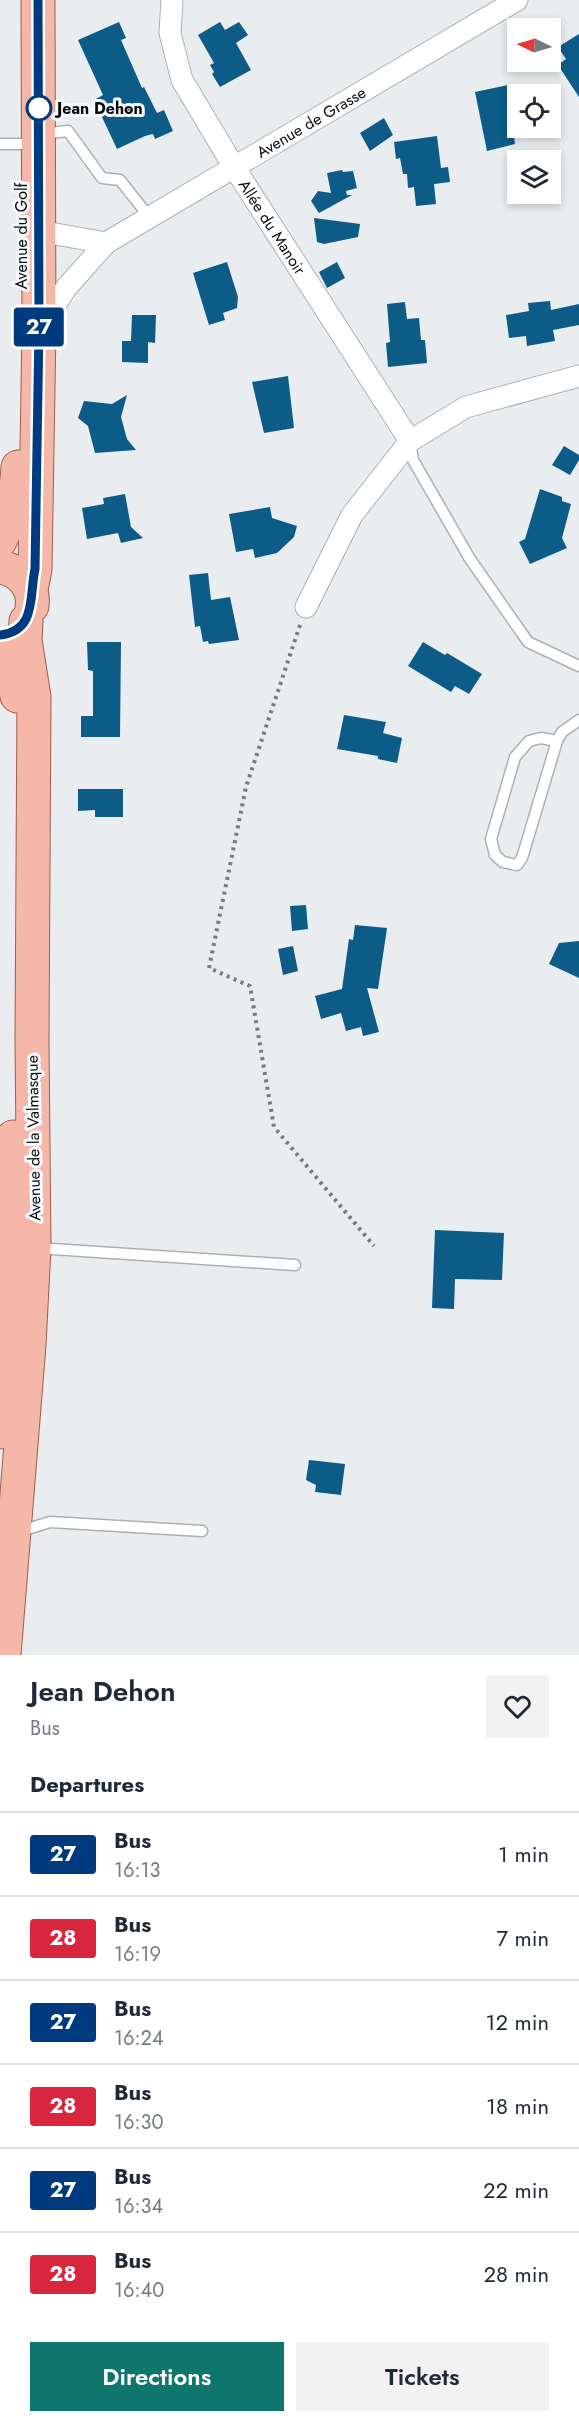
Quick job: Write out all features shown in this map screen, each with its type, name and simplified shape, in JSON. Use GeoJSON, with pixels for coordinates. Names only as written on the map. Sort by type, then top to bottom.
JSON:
{"type":"FeatureCollection","features":[{"type":"Feature","properties":{"kind":"main road","name":"Avenue du Golf"},"geometry":{"type":"LineString","coordinates":[[0,541],[9,522],[16,496],[21,418],[21,0]]}},
{"type":"Feature","properties":{"kind":"main road","name":"Avenue du Golf"},"geometry":{"type":"LineString","coordinates":[[19,615],[35,569],[39,231],[20,140],[38,0]]}},
{"type":"Feature","properties":{"kind":"main road"},"geometry":{"type":"LineString","coordinates":[[21,273],[39,231]]}},
{"type":"Feature","properties":{"kind":"main road"},"geometry":{"type":"LineString","coordinates":[[0,567],[18,573],[19,615]]}},
{"type":"Feature","properties":{"kind":"main road","name":"Avenue de la Valmasque"},"geometry":{"type":"LineString","coordinates":[[0,1432],[19,1247],[32,1040],[34,697],[19,615]]}},
{"type":"Feature","properties":{"kind":"main road","name":"Avenue de la Valmasque"},"geometry":{"type":"LineString","coordinates":[[0,647],[11,667],[17,698],[13,1133],[19,1247],[29,1345],[4,1655]]}},
{"type":"Feature","properties":{"kind":"street","name":"Allée du Manoir"},"geometry":{"type":"LineString","coordinates":[[172,0],[170,33],[182,80],[234,167],[410,441]]}},
{"type":"Feature","properties":{"kind":"street","name":"Avenue de Grasse"},"geometry":{"type":"LineString","coordinates":[[39,328],[66,288],[106,243],[517,0]]}},
{"type":"Feature","properties":{"kind":"street"},"geometry":{"type":"LineString","coordinates":[[39,231],[106,243]]}},
{"type":"Feature","properties":{"kind":"street"},"geometry":{"type":"LineString","coordinates":[[306,607],[352,515],[410,441],[466,407],[579,376]]}},
{"type":"Feature","properties":{"kind":"lane"},"geometry":{"type":"LineString","coordinates":[[20,140],[68,131],[102,178],[120,180],[150,218]]}},
{"type":"Feature","properties":{"kind":"lane"},"geometry":{"type":"LineString","coordinates":[[410,441],[414,460],[470,559],[528,642],[579,666]]}},
{"type":"Feature","properties":{"kind":"lane"},"geometry":{"type":"LineString","coordinates":[[557,741],[541,738],[529,741],[515,758],[491,839],[495,855],[503,862],[517,865],[522,858],[557,741],[562,732],[579,720]]}},
{"type":"Feature","properties":{"kind":"lane"},"geometry":{"type":"LineString","coordinates":[[19,1247],[295,1265]]}},
{"type":"Feature","properties":{"kind":"lane"},"geometry":{"type":"LineString","coordinates":[[15,1532],[24,1532],[50,1522],[202,1531]]}},
{"type":"Feature","properties":{"kind":"path"},"geometry":{"type":"LineString","coordinates":[[306,607],[246,787],[209,968],[250,986],[274,1127],[374,1246]]}},
{"type":"Feature","properties":{"kind":"building"},"geometry":{"type":"Polygon","coordinates":[[[119,22],[126,38],[121,40],[142,88],[144,87],[157,113],[164,110],[173,131],[155,139],[153,134],[145,136],[117,149],[94,100],[103,95],[78,40],[119,22]]]}},
{"type":"Feature","properties":{"kind":"building"},"geometry":{"type":"Polygon","coordinates":[[[220,22],[225,30],[239,22],[248,35],[236,43],[251,70],[220,87],[212,74],[214,72],[210,65],[214,63],[198,35],[220,22]]]}},
{"type":"Feature","properties":{"kind":"building"},"geometry":{"type":"Polygon","coordinates":[[[579,34],[579,97],[561,70],[561,63],[566,59],[561,52],[561,45],[579,34]]]}},
{"type":"Feature","properties":{"kind":"building"},"geometry":{"type":"Polygon","coordinates":[[[507,85],[507,138],[514,138],[515,144],[487,151],[475,92],[507,85]]]}},
{"type":"Feature","properties":{"kind":"building"},"geometry":{"type":"Polygon","coordinates":[[[384,118],[393,135],[370,151],[360,133],[384,118]]]}},
{"type":"Feature","properties":{"kind":"building"},"geometry":{"type":"Polygon","coordinates":[[[437,136],[441,168],[448,167],[450,182],[434,184],[436,204],[416,206],[414,187],[408,188],[407,174],[403,174],[400,158],[396,159],[394,142],[437,136]]]}},
{"type":"Feature","properties":{"kind":"building"},"geometry":{"type":"Polygon","coordinates":[[[342,170],[343,172],[353,171],[357,188],[346,191],[347,195],[352,195],[319,213],[311,201],[318,191],[331,193],[327,173],[342,170]]]}},
{"type":"Feature","properties":{"kind":"building"},"geometry":{"type":"Polygon","coordinates":[[[314,218],[360,224],[358,237],[324,244],[317,242],[314,218]]]}},
{"type":"Feature","properties":{"kind":"building"},"geometry":{"type":"Polygon","coordinates":[[[227,262],[238,297],[237,308],[223,313],[225,320],[209,325],[193,273],[227,262]]]}},
{"type":"Feature","properties":{"kind":"building"},"geometry":{"type":"Polygon","coordinates":[[[337,262],[345,278],[327,288],[319,272],[337,262]]]}},
{"type":"Feature","properties":{"kind":"building"},"geometry":{"type":"Polygon","coordinates":[[[550,301],[551,310],[579,304],[579,325],[553,330],[555,341],[527,346],[526,336],[509,338],[506,315],[529,311],[528,303],[550,301]]]}},
{"type":"Feature","properties":{"kind":"building"},"geometry":{"type":"Polygon","coordinates":[[[405,302],[407,319],[419,318],[421,340],[425,340],[427,363],[388,367],[386,343],[390,342],[387,304],[405,302]]]}},
{"type":"Feature","properties":{"kind":"building"},"geometry":{"type":"Polygon","coordinates":[[[132,315],[156,315],[155,343],[148,342],[148,363],[122,362],[122,341],[131,341],[132,315]]]}},
{"type":"Feature","properties":{"kind":"building"},"geometry":{"type":"Polygon","coordinates":[[[288,376],[294,428],[264,433],[252,382],[288,376]]]}},
{"type":"Feature","properties":{"kind":"building"},"geometry":{"type":"Polygon","coordinates":[[[127,395],[121,417],[127,439],[136,450],[95,453],[88,426],[78,418],[84,401],[112,404],[127,395]]]}},
{"type":"Feature","properties":{"kind":"building"},"geometry":{"type":"Polygon","coordinates":[[[564,446],[579,455],[579,460],[570,475],[552,465],[564,446]]]}},
{"type":"Feature","properties":{"kind":"building"},"geometry":{"type":"Polygon","coordinates":[[[540,489],[562,497],[562,501],[571,504],[562,538],[567,548],[530,564],[519,542],[525,539],[540,489]]]}},
{"type":"Feature","properties":{"kind":"building"},"geometry":{"type":"Polygon","coordinates":[[[125,494],[131,527],[143,538],[121,543],[118,533],[87,539],[82,508],[104,504],[103,498],[125,494]]]}},
{"type":"Feature","properties":{"kind":"building"},"geometry":{"type":"Polygon","coordinates":[[[270,507],[272,518],[297,526],[294,537],[277,553],[255,558],[253,549],[236,552],[229,514],[270,507]]]}},
{"type":"Feature","properties":{"kind":"building"},"geometry":{"type":"Polygon","coordinates":[[[208,573],[211,600],[230,597],[239,640],[209,644],[208,641],[203,642],[200,626],[195,627],[189,575],[208,573]]]}},
{"type":"Feature","properties":{"kind":"building"},"geometry":{"type":"Polygon","coordinates":[[[87,642],[121,642],[120,737],[81,737],[81,716],[93,716],[93,671],[88,670],[87,642]]]}},
{"type":"Feature","properties":{"kind":"building"},"geometry":{"type":"Polygon","coordinates":[[[423,642],[482,674],[469,694],[455,686],[451,692],[408,666],[423,642]]]}},
{"type":"Feature","properties":{"kind":"building"},"geometry":{"type":"Polygon","coordinates":[[[344,715],[386,722],[383,733],[402,738],[397,763],[378,759],[378,756],[337,749],[344,715]]]}},
{"type":"Feature","properties":{"kind":"building"},"geometry":{"type":"Polygon","coordinates":[[[78,789],[123,789],[123,817],[95,817],[95,810],[78,811],[78,789]]]}},
{"type":"Feature","properties":{"kind":"building"},"geometry":{"type":"Polygon","coordinates":[[[306,905],[308,929],[292,931],[290,906],[306,905]]]}},
{"type":"Feature","properties":{"kind":"building"},"geometry":{"type":"Polygon","coordinates":[[[355,925],[387,928],[378,989],[367,988],[379,1032],[363,1036],[361,1027],[346,1031],[341,1013],[321,1019],[315,996],[342,989],[349,939],[353,940],[355,925]]]}},
{"type":"Feature","properties":{"kind":"building"},"geometry":{"type":"Polygon","coordinates":[[[579,941],[579,978],[549,964],[559,943],[579,941]]]}},
{"type":"Feature","properties":{"kind":"building"},"geometry":{"type":"Polygon","coordinates":[[[293,946],[298,971],[283,975],[278,949],[293,946]]]}},
{"type":"Feature","properties":{"kind":"building"},"geometry":{"type":"Polygon","coordinates":[[[435,1230],[504,1233],[502,1280],[455,1279],[454,1309],[432,1308],[435,1230]]]}},
{"type":"Feature","properties":{"kind":"building"},"geometry":{"type":"Polygon","coordinates":[[[309,1460],[345,1464],[341,1495],[315,1492],[316,1485],[306,1480],[309,1460]]]}},
{"type":"Feature","properties":{"kind":"bus line","name":"27"},"geometry":{"type":"LineString","coordinates":[[0,635],[12,633],[26,621],[31,611],[31,590],[35,569],[39,328],[38,0]]}},
{"type":"Feature","properties":{"kind":"place","name":"Jean Dehon"},"geometry":{"type":"Point","coordinates":[39,108]}}]}
